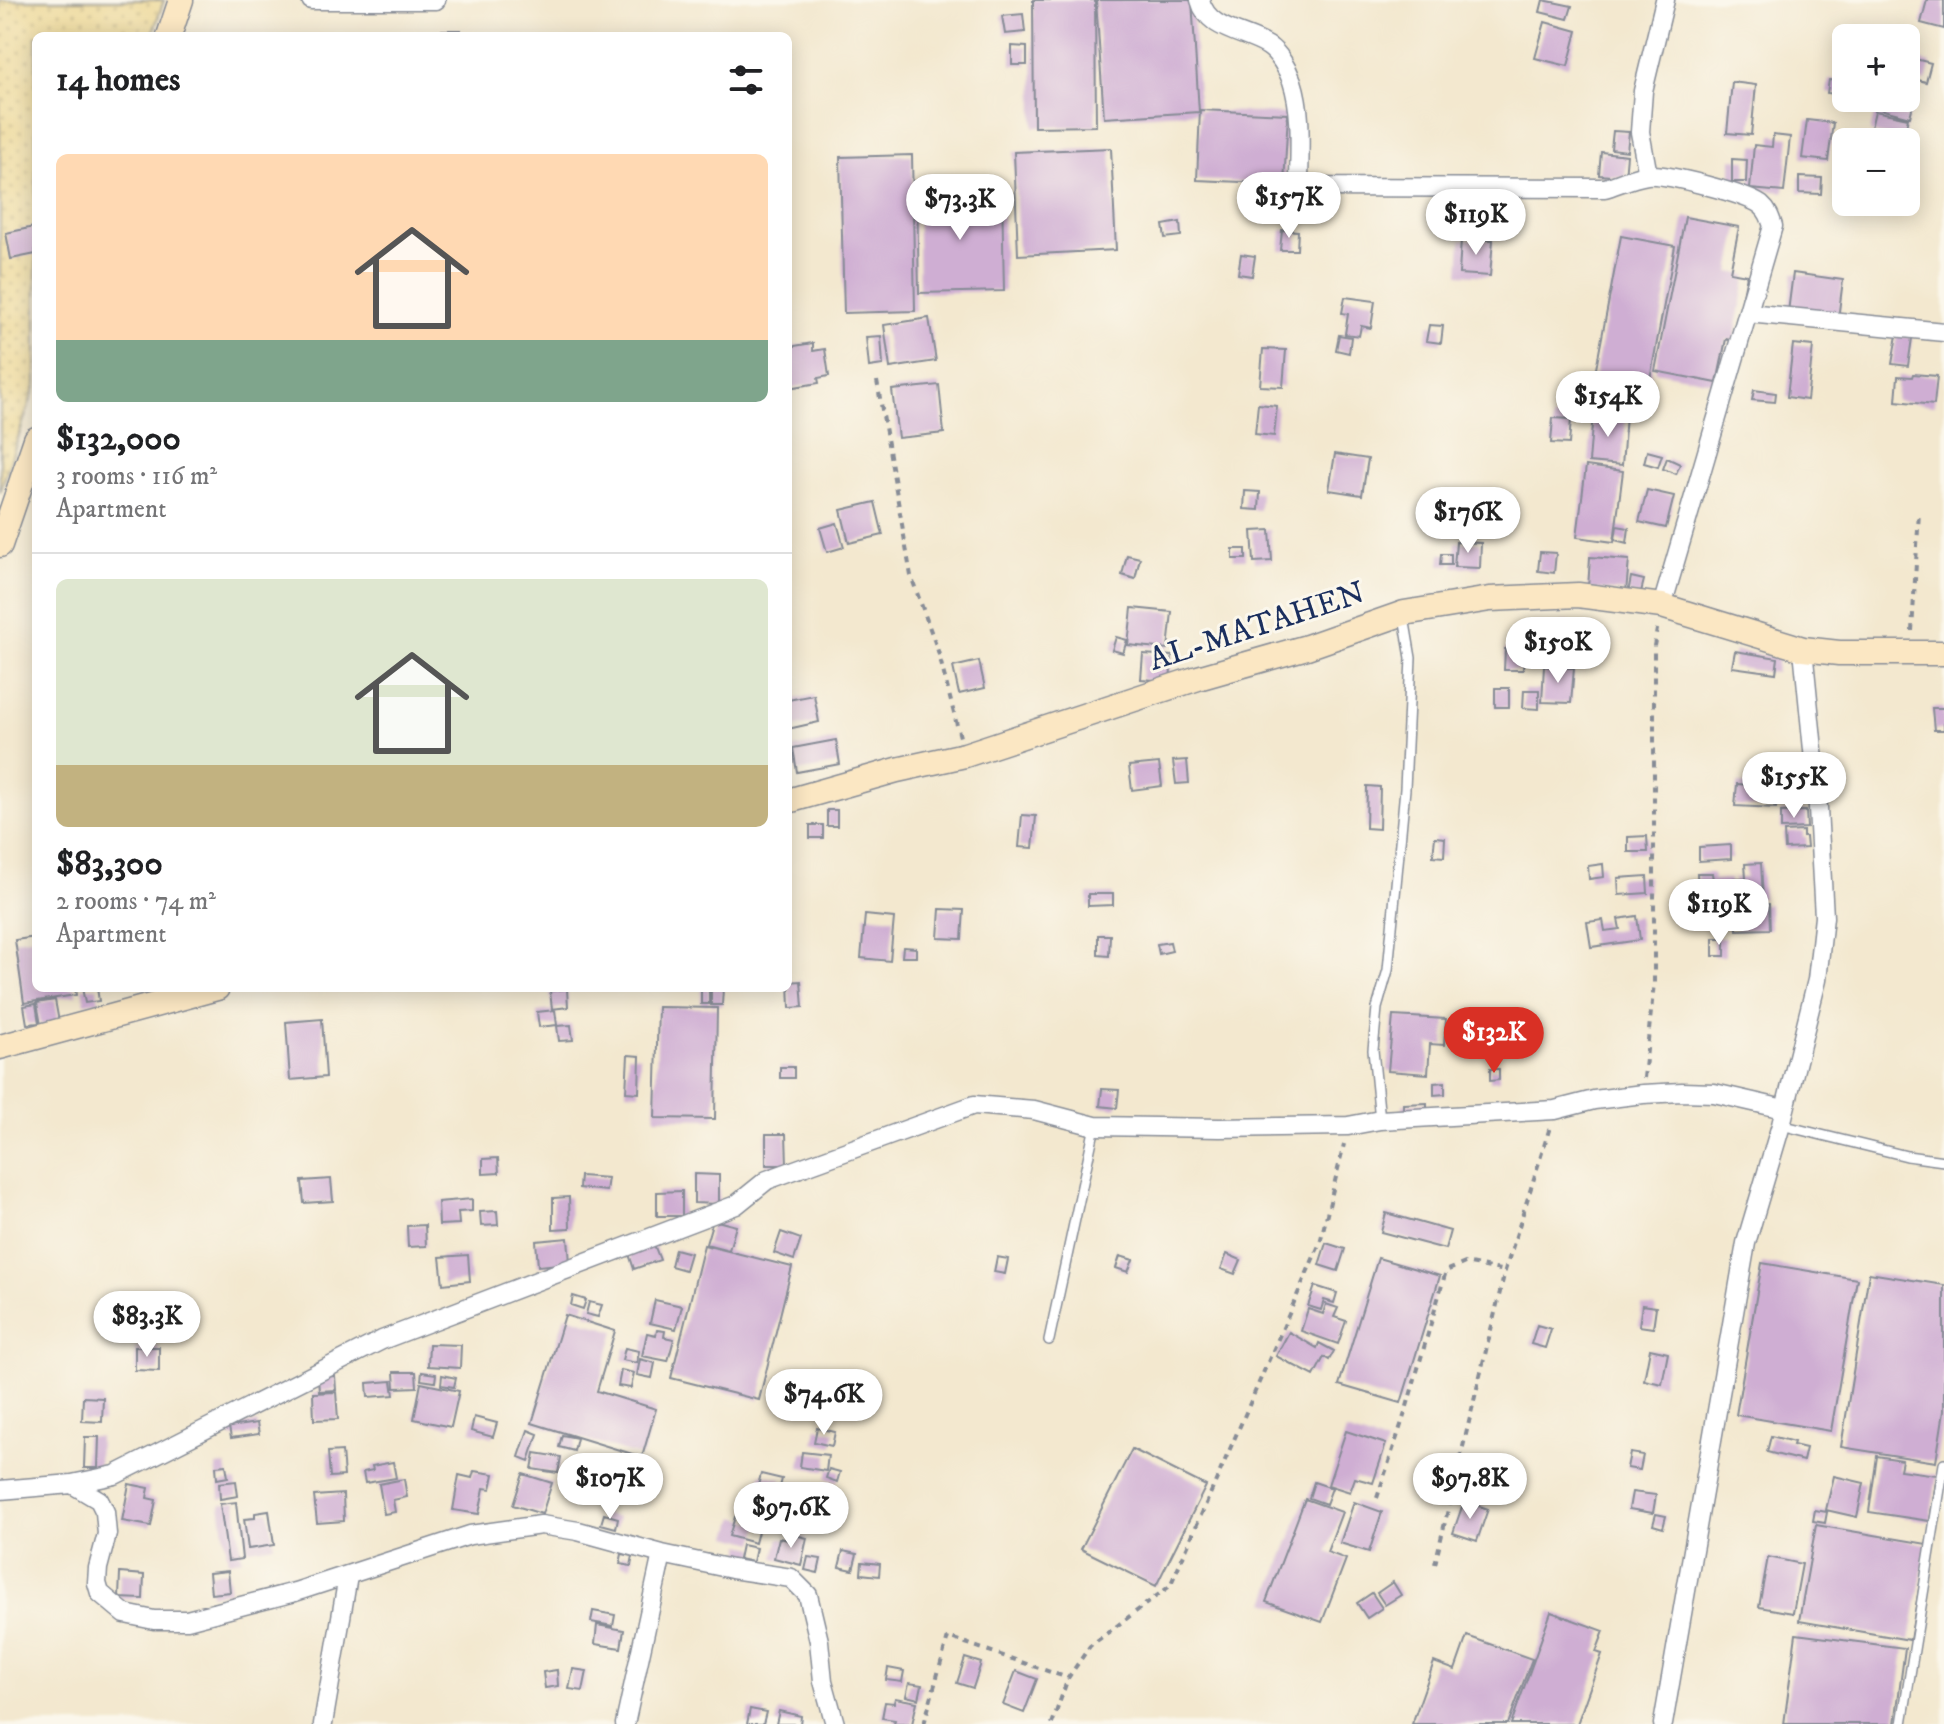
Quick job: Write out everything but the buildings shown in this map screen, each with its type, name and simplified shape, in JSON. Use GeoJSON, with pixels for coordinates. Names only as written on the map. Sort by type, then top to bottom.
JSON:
{"type":"FeatureCollection","features":[{"type":"Feature","properties":{"kind":"main road"},"geometry":{"type":"LineString","coordinates":[[170,32],[181,0]]}},
{"type":"Feature","properties":{"kind":"main road"},"geometry":{"type":"LineString","coordinates":[[0,545],[32,451]]}},
{"type":"Feature","properties":{"kind":"main road","name":"AL-MATAHEN"},"geometry":{"type":"LineString","coordinates":[[792,800],[897,770],[965,755],[1198,678],[1307,647],[1404,613],[1490,599],[1578,595],[1662,606],[1803,649],[1839,653],[1944,653]]}},
{"type":"Feature","properties":{"kind":"main road"},"geometry":{"type":"LineString","coordinates":[[0,1047],[202,992]]}},
{"type":"Feature","properties":{"kind":"street"},"geometry":{"type":"LineString","coordinates":[[311,0],[436,0]]}},
{"type":"Feature","properties":{"kind":"street"},"geometry":{"type":"LineString","coordinates":[[1200,0],[1202,11],[1210,21],[1270,47],[1282,62],[1292,81],[1298,113],[1299,187],[1605,188],[1648,175],[1670,177],[1735,195],[1758,203],[1768,212],[1773,226],[1662,606]]}},
{"type":"Feature","properties":{"kind":"street"},"geometry":{"type":"LineString","coordinates":[[1648,175],[1640,132],[1643,91],[1665,0]]}},
{"type":"Feature","properties":{"kind":"street"},"geometry":{"type":"LineString","coordinates":[[1748,313],[1944,332]]}},
{"type":"Feature","properties":{"kind":"street"},"geometry":{"type":"LineString","coordinates":[[1663,1724],[1746,1243],[1783,1117],[1817,980],[1824,917],[1817,790],[1803,649]]}},
{"type":"Feature","properties":{"kind":"street"},"geometry":{"type":"LineString","coordinates":[[0,1490],[72,1484],[115,1475],[382,1340],[736,1205],[767,1180],[974,1105],[1034,1110],[1095,1126],[1348,1126],[1380,1120],[1555,1110],[1594,1100],[1643,1094],[1714,1093],[1783,1117]]}},
{"type":"Feature","properties":{"kind":"street"},"geometry":{"type":"LineString","coordinates":[[72,1484],[99,1500],[105,1512],[107,1534],[97,1583],[100,1593],[125,1614],[154,1620],[187,1620],[295,1592],[470,1535],[541,1525],[619,1540],[662,1554],[791,1578],[808,1595],[819,1641],[823,1681],[835,1724]]}},
{"type":"Feature","properties":{"kind":"street"},"geometry":{"type":"LineString","coordinates":[[625,1724],[662,1554]]}},
{"type":"Feature","properties":{"kind":"street"},"geometry":{"type":"LineString","coordinates":[[323,1724],[348,1576]]}},
{"type":"Feature","properties":{"kind":"lane"},"geometry":{"type":"LineString","coordinates":[[1380,1120],[1373,1050],[1377,1008],[1388,970],[1405,789],[1411,658],[1404,613]]}},
{"type":"Feature","properties":{"kind":"lane"},"geometry":{"type":"LineString","coordinates":[[1783,1117],[1907,1156],[1944,1161]]}},
{"type":"Feature","properties":{"kind":"lane"},"geometry":{"type":"LineString","coordinates":[[1049,1340],[1095,1126]]}},
{"type":"Feature","properties":{"kind":"lane"},"geometry":{"type":"LineString","coordinates":[[1902,1724],[1944,1464]]}},
{"type":"Feature","properties":{"kind":"path"},"geometry":{"type":"LineString","coordinates":[[877,381],[911,576],[938,651],[965,755]]}},
{"type":"Feature","properties":{"kind":"path"},"geometry":{"type":"LineString","coordinates":[[1911,653],[1919,512]]}},
{"type":"Feature","properties":{"kind":"path"},"geometry":{"type":"LineString","coordinates":[[1643,1094],[1654,983],[1654,646],[1662,606]]}},
{"type":"Feature","properties":{"kind":"path"},"geometry":{"type":"LineString","coordinates":[[1435,1564],[1505,1271],[1555,1110]]}},
{"type":"Feature","properties":{"kind":"path"},"geometry":{"type":"LineString","coordinates":[[1052,1724],[1068,1678],[1090,1646],[1170,1586],[1320,1243],[1348,1126]]}},
{"type":"Feature","properties":{"kind":"path"},"geometry":{"type":"LineString","coordinates":[[1377,1498],[1446,1271],[1465,1263],[1505,1271]]}},
{"type":"Feature","properties":{"kind":"path"},"geometry":{"type":"LineString","coordinates":[[924,1724],[948,1637],[1068,1678]]}},
{"type":"Feature","properties":{"kind":"sand"},"geometry":{"type":"Polygon","coordinates":[[[0,0],[164,0],[153,32],[32,32],[32,396],[0,492],[0,0]]]}}]}
